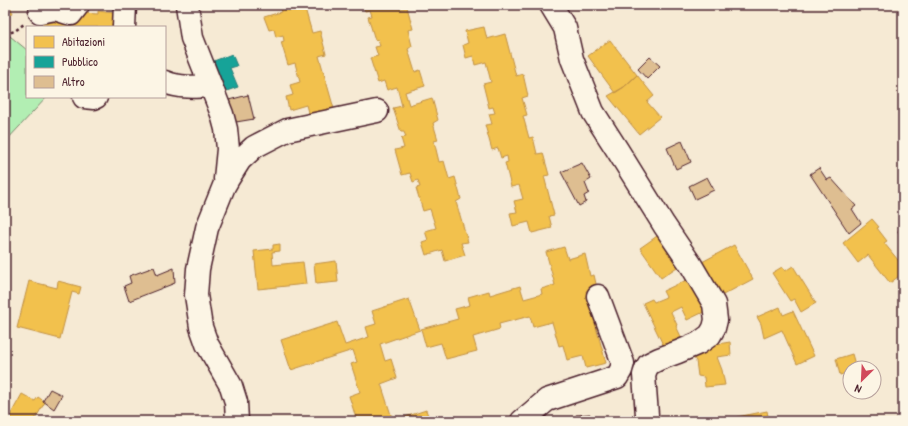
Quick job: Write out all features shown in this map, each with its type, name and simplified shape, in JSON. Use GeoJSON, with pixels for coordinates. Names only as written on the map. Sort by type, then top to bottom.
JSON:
{"type":"FeatureCollection","features":[{"type":"Feature","properties":{"kind":"street"},"geometry":{"type":"LineString","coordinates":[[40,12],[55,9],[71,14],[78,5]]}},
{"type":"Feature","properties":{"kind":"street"},"geometry":{"type":"LineString","coordinates":[[124,26],[125,5]]}},
{"type":"Feature","properties":{"kind":"street"},"geometry":{"type":"LineString","coordinates":[[187,5],[192,38],[222,114],[226,129],[228,149],[224,186]]}},
{"type":"Feature","properties":{"kind":"street"},"geometry":{"type":"LineString","coordinates":[[551,5],[565,28],[572,59],[593,112],[691,265],[714,304],[716,320],[710,335],[699,343],[649,364],[644,375],[647,415],[646,421]]}},
{"type":"Feature","properties":{"kind":"street"},"geometry":{"type":"LineString","coordinates":[[166,82],[196,87],[211,86]]}},
{"type":"Feature","properties":{"kind":"street"},"geometry":{"type":"LineString","coordinates":[[237,421],[236,402],[231,386],[207,344],[201,327],[196,295],[198,269],[206,228],[224,186],[240,160],[254,147],[287,130],[377,111]]}},
{"type":"Feature","properties":{"kind":"street"},"geometry":{"type":"LineString","coordinates":[[522,421],[547,400],[617,377],[623,363],[598,296]]}},
{"type":"Feature","properties":{"kind":"green space"},"geometry":{"type":"Polygon","coordinates":[[[5,32],[26,49],[26,98],[46,98],[5,142],[5,32]]]}},
{"type":"Feature","properties":{"kind":"building: Abitazioni"},"geometry":{"type":"Polygon","coordinates":[[[5,5],[9,5],[13,13],[5,16],[5,5]]]}},
{"type":"Feature","properties":{"kind":"building: Abitazioni"},"geometry":{"type":"Polygon","coordinates":[[[279,5],[304,5],[312,33],[320,31],[326,54],[319,56],[334,109],[309,116],[306,105],[289,110],[286,97],[293,95],[290,85],[300,82],[295,63],[288,65],[281,42],[284,41],[283,35],[276,37],[274,29],[269,30],[264,17],[281,12],[279,5]]]}},
{"type":"Feature","properties":{"kind":"building: Abitazioni"},"geometry":{"type":"Polygon","coordinates":[[[363,5],[399,5],[401,9],[407,7],[413,29],[408,30],[412,46],[408,49],[415,72],[420,70],[425,86],[405,92],[409,105],[432,98],[438,120],[433,123],[438,140],[434,141],[439,162],[444,161],[449,179],[455,177],[461,199],[456,202],[468,242],[461,243],[465,255],[445,261],[442,250],[426,255],[422,242],[428,240],[425,231],[436,228],[430,209],[423,211],[416,188],[420,187],[418,180],[413,182],[410,173],[402,175],[395,150],[404,148],[401,138],[406,137],[404,132],[401,132],[393,108],[402,106],[397,87],[387,90],[384,81],[378,83],[370,58],[378,56],[375,47],[380,46],[378,39],[375,40],[368,17],[372,16],[370,10],[365,11],[363,5]]]}},
{"type":"Feature","properties":{"kind":"building: Abitazioni"},"geometry":{"type":"Polygon","coordinates":[[[98,11],[114,13],[112,26],[43,26],[43,23],[81,20],[82,13],[98,14],[98,11]]]}},
{"type":"Feature","properties":{"kind":"building: Abitazioni"},"geometry":{"type":"Polygon","coordinates":[[[484,27],[487,39],[505,34],[516,76],[523,74],[528,96],[522,98],[527,115],[523,116],[529,138],[533,137],[537,154],[543,153],[549,175],[544,176],[554,215],[549,216],[552,228],[532,233],[529,222],[513,226],[510,213],[517,212],[514,201],[523,199],[519,185],[511,187],[505,163],[508,162],[507,156],[501,158],[498,148],[492,150],[485,125],[492,124],[489,114],[495,113],[493,107],[489,108],[483,84],[491,82],[486,62],[475,65],[473,56],[466,58],[463,45],[468,43],[465,31],[484,27]]]}},
{"type":"Feature","properties":{"kind":"building: Abitazioni"},"geometry":{"type":"Polygon","coordinates":[[[610,40],[637,75],[615,93],[588,56],[610,40]]]}},
{"type":"Feature","properties":{"kind":"building: Abitazioni"},"geometry":{"type":"Polygon","coordinates":[[[637,75],[654,96],[647,102],[660,117],[639,134],[608,96],[624,87],[637,75]]]}},
{"type":"Feature","properties":{"kind":"building: Abitazioni"},"geometry":{"type":"Polygon","coordinates":[[[872,219],[879,227],[877,228],[887,241],[884,243],[903,266],[903,273],[890,283],[868,255],[858,263],[843,243],[872,219]]]}},
{"type":"Feature","properties":{"kind":"building: Abitazioni"},"geometry":{"type":"Polygon","coordinates":[[[660,234],[666,242],[663,244],[677,267],[661,278],[640,248],[660,234]]]}},
{"type":"Feature","properties":{"kind":"building: Abitazioni"},"geometry":{"type":"Polygon","coordinates":[[[280,244],[280,251],[272,252],[273,265],[303,262],[306,284],[258,289],[254,251],[273,249],[273,245],[280,244]]]}},
{"type":"Feature","properties":{"kind":"building: Abitazioni"},"geometry":{"type":"Polygon","coordinates":[[[734,245],[753,279],[721,296],[702,262],[734,245]]]}},
{"type":"Feature","properties":{"kind":"building: Abitazioni"},"geometry":{"type":"Polygon","coordinates":[[[564,247],[568,259],[585,254],[590,276],[594,275],[597,288],[586,291],[606,363],[586,368],[583,356],[567,360],[563,345],[559,346],[552,322],[533,327],[530,316],[499,324],[500,329],[473,337],[477,351],[446,359],[441,343],[426,347],[421,329],[458,319],[455,309],[470,305],[468,297],[489,291],[490,295],[520,286],[524,299],[542,294],[541,289],[555,285],[546,252],[564,247]]]}},
{"type":"Feature","properties":{"kind":"building: Abitazioni"},"geometry":{"type":"Polygon","coordinates":[[[336,261],[338,282],[316,284],[314,264],[336,261]]]}},
{"type":"Feature","properties":{"kind":"building: Abitazioni"},"geometry":{"type":"Polygon","coordinates":[[[793,266],[816,303],[801,312],[794,299],[790,301],[772,273],[782,267],[785,271],[793,266]]]}},
{"type":"Feature","properties":{"kind":"building: Abitazioni"},"geometry":{"type":"Polygon","coordinates":[[[693,277],[708,310],[687,320],[681,307],[671,312],[685,345],[667,353],[643,303],[652,299],[654,302],[666,297],[663,291],[693,277]]]}},
{"type":"Feature","properties":{"kind":"building: Abitazioni"},"geometry":{"type":"Polygon","coordinates":[[[29,281],[57,288],[58,281],[81,287],[79,294],[72,292],[60,339],[17,328],[29,281]]]}},
{"type":"Feature","properties":{"kind":"building: Abitazioni"},"geometry":{"type":"Polygon","coordinates":[[[409,299],[420,330],[380,344],[385,361],[391,359],[397,378],[381,384],[393,421],[357,421],[349,396],[360,392],[351,364],[357,362],[353,350],[291,370],[281,340],[337,322],[345,345],[369,337],[366,327],[376,324],[372,311],[409,299]]]}},
{"type":"Feature","properties":{"kind":"building: Abitazioni"},"geometry":{"type":"Polygon","coordinates":[[[780,307],[783,315],[793,311],[814,356],[797,364],[782,330],[764,338],[761,324],[757,317],[780,307]]]}},
{"type":"Feature","properties":{"kind":"building: Abitazioni"},"geometry":{"type":"Polygon","coordinates":[[[730,342],[731,355],[717,357],[722,370],[725,385],[705,387],[704,377],[698,376],[696,361],[687,349],[730,342]]]}},
{"type":"Feature","properties":{"kind":"building: Abitazioni"},"geometry":{"type":"Polygon","coordinates":[[[852,354],[854,360],[842,360],[842,374],[840,375],[836,359],[852,354]]]}},
{"type":"Feature","properties":{"kind":"building: Abitazioni"},"geometry":{"type":"Polygon","coordinates":[[[22,394],[35,401],[38,397],[45,402],[34,421],[7,421],[22,394]]]}},
{"type":"Feature","properties":{"kind":"building: Abitazioni"},"geometry":{"type":"Polygon","coordinates":[[[426,410],[430,421],[393,421],[426,410]]]}},
{"type":"Feature","properties":{"kind":"building: Abitazioni"},"geometry":{"type":"Polygon","coordinates":[[[767,411],[769,421],[737,421],[737,417],[767,411]]]}},
{"type":"Feature","properties":{"kind":"building: Pubblico"},"geometry":{"type":"Polygon","coordinates":[[[232,54],[237,66],[230,68],[238,87],[218,94],[206,64],[232,54]]]}},
{"type":"Feature","properties":{"kind":"building: Altro"},"geometry":{"type":"Polygon","coordinates":[[[650,57],[660,66],[647,79],[638,69],[650,57]]]}},
{"type":"Feature","properties":{"kind":"building: Altro"},"geometry":{"type":"Polygon","coordinates":[[[248,95],[254,119],[230,123],[221,102],[248,95]]]}},
{"type":"Feature","properties":{"kind":"building: Altro"},"geometry":{"type":"Polygon","coordinates":[[[682,141],[691,162],[676,169],[667,148],[682,141]]]}},
{"type":"Feature","properties":{"kind":"building: Altro"},"geometry":{"type":"Polygon","coordinates":[[[582,163],[591,179],[585,183],[589,193],[584,196],[586,202],[579,206],[561,172],[582,163]]]}},
{"type":"Feature","properties":{"kind":"building: Altro"},"geometry":{"type":"Polygon","coordinates":[[[819,168],[827,180],[831,178],[856,206],[852,209],[861,223],[849,233],[810,174],[819,168]]]}},
{"type":"Feature","properties":{"kind":"building: Altro"},"geometry":{"type":"Polygon","coordinates":[[[707,177],[714,190],[695,199],[689,186],[707,177]]]}},
{"type":"Feature","properties":{"kind":"building: Altro"},"geometry":{"type":"Polygon","coordinates":[[[903,226],[903,239],[898,231],[903,226]]]}},
{"type":"Feature","properties":{"kind":"building: Altro"},"geometry":{"type":"Polygon","coordinates":[[[154,267],[157,275],[174,268],[175,283],[129,301],[124,286],[131,283],[129,276],[154,267]]]}},
{"type":"Feature","properties":{"kind":"building: Altro"},"geometry":{"type":"Polygon","coordinates":[[[50,389],[62,395],[54,409],[43,401],[50,389]]]}},
{"type":"Feature","properties":{"kind":"building: Altro"},"geometry":{"type":"Polygon","coordinates":[[[590,414],[590,421],[577,421],[576,415],[590,414]]]}}]}
